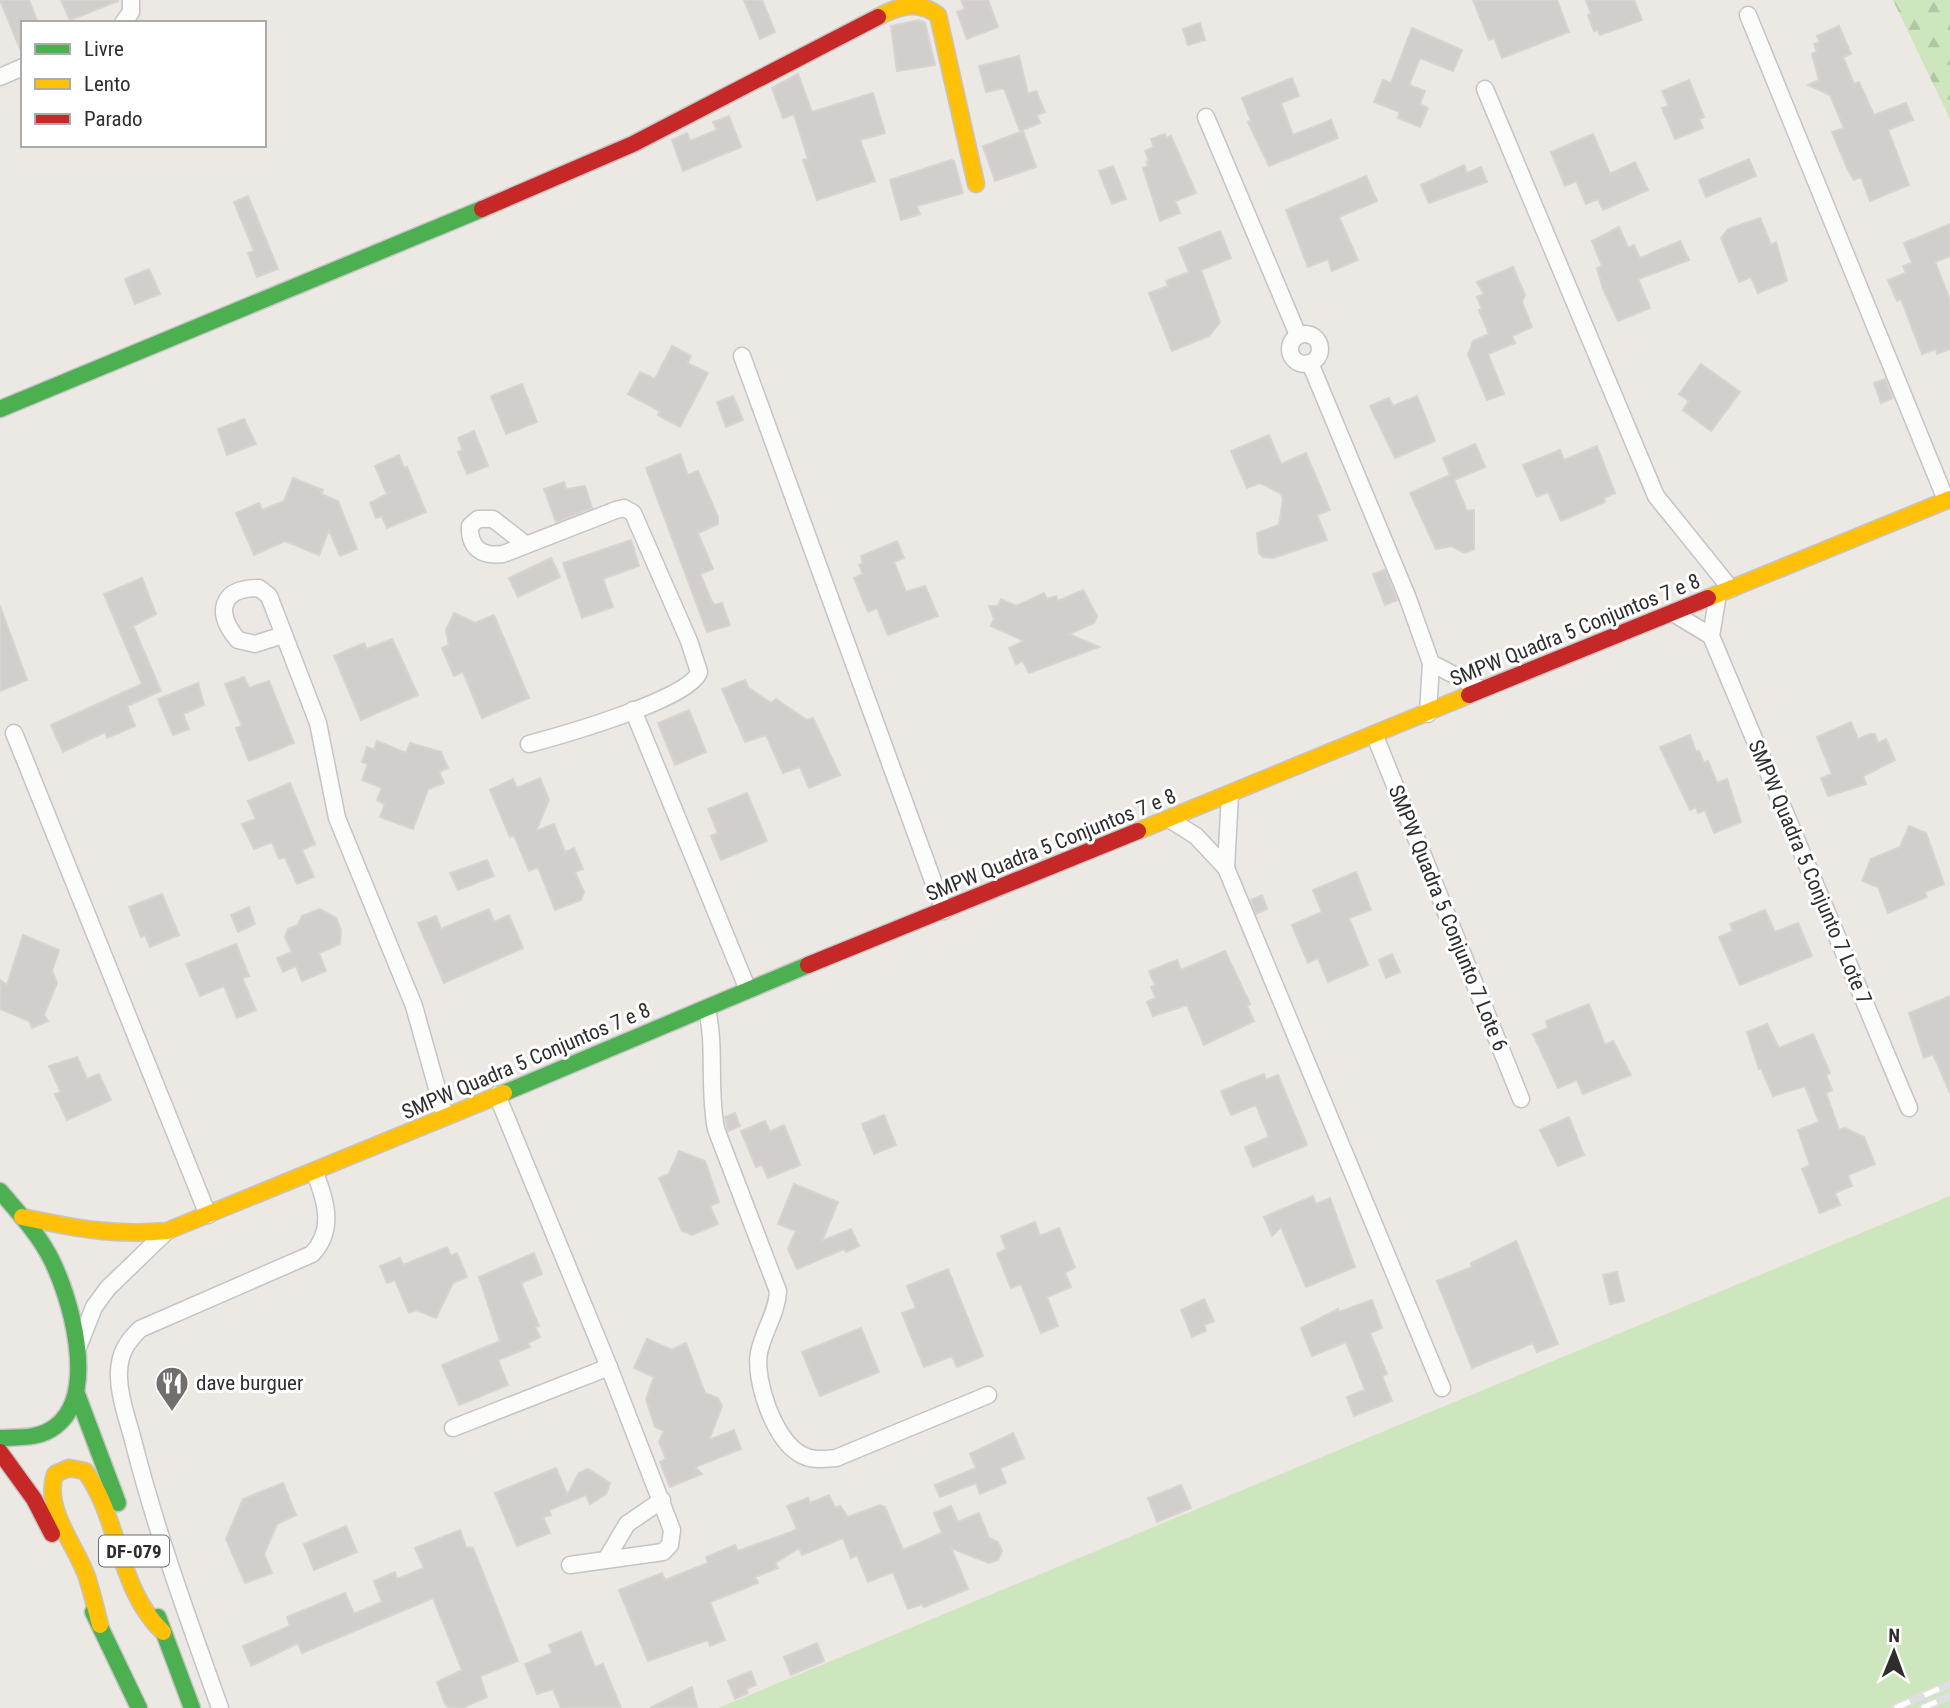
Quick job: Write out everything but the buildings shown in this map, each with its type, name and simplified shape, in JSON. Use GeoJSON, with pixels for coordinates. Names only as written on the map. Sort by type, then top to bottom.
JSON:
{"type":"FeatureCollection","features":[{"type":"Feature","properties":{"kind":"street"},"geometry":{"type":"LineString","coordinates":[[124,21],[131,12],[131,0]]}},
{"type":"Feature","properties":{"kind":"street"},"geometry":{"type":"LineString","coordinates":[[0,409],[633,144],[897,7],[914,4],[928,7],[938,15],[976,184]]}},
{"type":"Feature","properties":{"kind":"street"},"geometry":{"type":"LineString","coordinates":[[1748,15],[1948,500]]}},
{"type":"Feature","properties":{"kind":"street"},"geometry":{"type":"LineString","coordinates":[[0,77],[21,68]]}},
{"type":"Feature","properties":{"kind":"street"},"geometry":{"type":"LineString","coordinates":[[1485,89],[1656,496],[1724,592],[1711,636],[1673,613]]}},
{"type":"Feature","properties":{"kind":"street"},"geometry":{"type":"LineString","coordinates":[[1206,117],[1298,335],[1290,343],[1290,355],[1299,363],[1310,363],[1407,596],[1431,663],[1428,714]]}},
{"type":"Feature","properties":{"kind":"street"},"geometry":{"type":"LineString","coordinates":[[742,356],[944,911]]}},
{"type":"Feature","properties":{"kind":"street","name":"SMPW Quadra 5 Conjuntos 7 e 8"},"geometry":{"type":"LineString","coordinates":[[22,1217],[90,1231],[125,1234],[167,1230],[208,1215],[315,1173],[748,990],[1948,500]]}},
{"type":"Feature","properties":{"kind":"street"},"geometry":{"type":"LineString","coordinates":[[525,544],[617,510],[624,508],[633,513],[689,641],[699,672],[695,681],[598,725],[529,744]]}},
{"type":"Feature","properties":{"kind":"street"},"geometry":{"type":"LineString","coordinates":[[283,635],[318,723],[337,818],[414,1006],[445,1117]]}},
{"type":"Feature","properties":{"kind":"street","name":"SMPW Quadra 5 Conjunto 7 Lote 7"},"geometry":{"type":"LineString","coordinates":[[1711,636],[1909,1108]]}},
{"type":"Feature","properties":{"kind":"street"},"geometry":{"type":"LineString","coordinates":[[1431,663],[1481,689]]}},
{"type":"Feature","properties":{"kind":"street"},"geometry":{"type":"LineString","coordinates":[[632,710],[748,990]]}},
{"type":"Feature","properties":{"kind":"street"},"geometry":{"type":"LineString","coordinates":[[14,733],[208,1215]]}},
{"type":"Feature","properties":{"kind":"street","name":"SMPW Quadra 5 Conjunto 7 Lote 6"},"geometry":{"type":"LineString","coordinates":[[1375,736],[1521,1100]]}},
{"type":"Feature","properties":{"kind":"street"},"geometry":{"type":"LineString","coordinates":[[1226,868],[1230,794]]}},
{"type":"Feature","properties":{"kind":"street"},"geometry":{"type":"LineString","coordinates":[[1169,819],[1196,836],[1226,868],[1442,1388]]}},
{"type":"Feature","properties":{"kind":"street"},"geometry":{"type":"LineString","coordinates":[[707,1009],[712,1032],[711,1102],[716,1129],[772,1269],[778,1291],[777,1303],[759,1349],[757,1367],[761,1390],[780,1434],[800,1454],[814,1460],[836,1458],[988,1395]]}},
{"type":"Feature","properties":{"kind":"street"},"geometry":{"type":"LineString","coordinates":[[497,1095],[609,1367],[672,1530],[670,1545],[663,1552],[570,1565]]}},
{"type":"Feature","properties":{"kind":"street"},"geometry":{"type":"LineString","coordinates":[[220,1708],[170,1567],[142,1476],[121,1391],[121,1355],[128,1341],[140,1329],[312,1254],[322,1244],[328,1221],[315,1173]]}},
{"type":"Feature","properties":{"kind":"street","name":"DF-079"},"geometry":{"type":"LineString","coordinates":[[0,1191],[22,1217],[54,1264],[78,1347],[77,1394],[67,1418],[52,1430],[18,1440],[0,1438]]}},
{"type":"Feature","properties":{"kind":"street","name":"SMPW Quadra 5 Conjuntos 7 e 8"},"geometry":{"type":"LineString","coordinates":[[78,1347],[94,1307],[108,1288],[167,1230]]}},
{"type":"Feature","properties":{"kind":"street"},"geometry":{"type":"LineString","coordinates":[[453,1428],[609,1367]]}},
{"type":"Feature","properties":{"kind":"street","name":"DF-079"},"geometry":{"type":"LineString","coordinates":[[77,1394],[101,1451],[192,1708]]}},
{"type":"Feature","properties":{"kind":"street","name":"DF-079"},"geometry":{"type":"LineString","coordinates":[[0,1452],[34,1499],[100,1625],[139,1708]]}},
{"type":"Feature","properties":{"kind":"street"},"geometry":{"type":"LineString","coordinates":[[100,1625],[86,1575],[61,1522],[50,1488],[55,1474],[69,1468],[85,1471],[96,1486],[139,1598],[150,1621],[163,1632]]}},
{"type":"Feature","properties":{"kind":"street"},"geometry":{"type":"LineString","coordinates":[[607,1558],[628,1524],[662,1500]]}},
{"type":"Feature","properties":{"kind":"green space"},"geometry":{"type":"Polygon","coordinates":[[[1893,0],[1950,0],[1950,119],[1893,0]]]}},
{"type":"Feature","properties":{"kind":"green space"},"geometry":{"type":"Polygon","coordinates":[[[1950,1196],[1950,1708],[718,1708],[1950,1196]]]}},
{"type":"Feature","properties":{"kind":"railway"},"geometry":{"type":"LineString","coordinates":[[1895,1708],[1950,1684]]}},
{"type":"Feature","properties":{"kind":"railway"},"geometry":{"type":"LineString","coordinates":[[1922,1708],[1950,1696]]}},
{"type":"Feature","properties":{"kind":"traffic: fast"},"geometry":{"type":"LineString","coordinates":[[0,409],[482,209]]}},
{"type":"Feature","properties":{"kind":"traffic: fast"},"geometry":{"type":"LineString","coordinates":[[504,1093],[808,965]]}},
{"type":"Feature","properties":{"kind":"traffic: fast"},"geometry":{"type":"LineString","coordinates":[[0,1191],[38,1238],[57,1272],[72,1318],[78,1368],[76,1391],[69,1411],[56,1426],[37,1435],[0,1438]]}},
{"type":"Feature","properties":{"kind":"traffic: fast"},"geometry":{"type":"LineString","coordinates":[[77,1394],[118,1503]]}},
{"type":"Feature","properties":{"kind":"traffic: fast"},"geometry":{"type":"LineString","coordinates":[[93,1612],[139,1708]]}},
{"type":"Feature","properties":{"kind":"traffic: fast"},"geometry":{"type":"LineString","coordinates":[[158,1617],[192,1708]]}},
{"type":"Feature","properties":{"kind":"traffic: slow"},"geometry":{"type":"LineString","coordinates":[[878,17],[908,6],[923,7],[938,15],[976,184]]}},
{"type":"Feature","properties":{"kind":"traffic: slow"},"geometry":{"type":"LineString","coordinates":[[1708,598],[1950,499]]}},
{"type":"Feature","properties":{"kind":"traffic: slow"},"geometry":{"type":"LineString","coordinates":[[1138,831],[1469,695]]}},
{"type":"Feature","properties":{"kind":"traffic: slow"},"geometry":{"type":"LineString","coordinates":[[22,1217],[94,1230],[167,1231],[504,1093]]}},
{"type":"Feature","properties":{"kind":"traffic: slow"},"geometry":{"type":"LineString","coordinates":[[100,1625],[87,1577],[62,1527],[53,1500],[55,1474],[69,1468],[85,1471],[97,1490],[137,1596],[148,1615],[163,1632]]}},
{"type":"Feature","properties":{"kind":"traffic: jam"},"geometry":{"type":"LineString","coordinates":[[482,209],[633,144],[878,17]]}},
{"type":"Feature","properties":{"kind":"traffic: jam"},"geometry":{"type":"LineString","coordinates":[[1469,695],[1708,598]]}},
{"type":"Feature","properties":{"kind":"traffic: jam"},"geometry":{"type":"LineString","coordinates":[[808,965],[1138,831]]}},
{"type":"Feature","properties":{"kind":"traffic: jam"},"geometry":{"type":"LineString","coordinates":[[0,1452],[34,1499],[52,1534]]}},
{"type":"Feature","properties":{"kind":"place","name":"dave burguer"},"geometry":{"type":"Point","coordinates":[172,1413]}}]}
